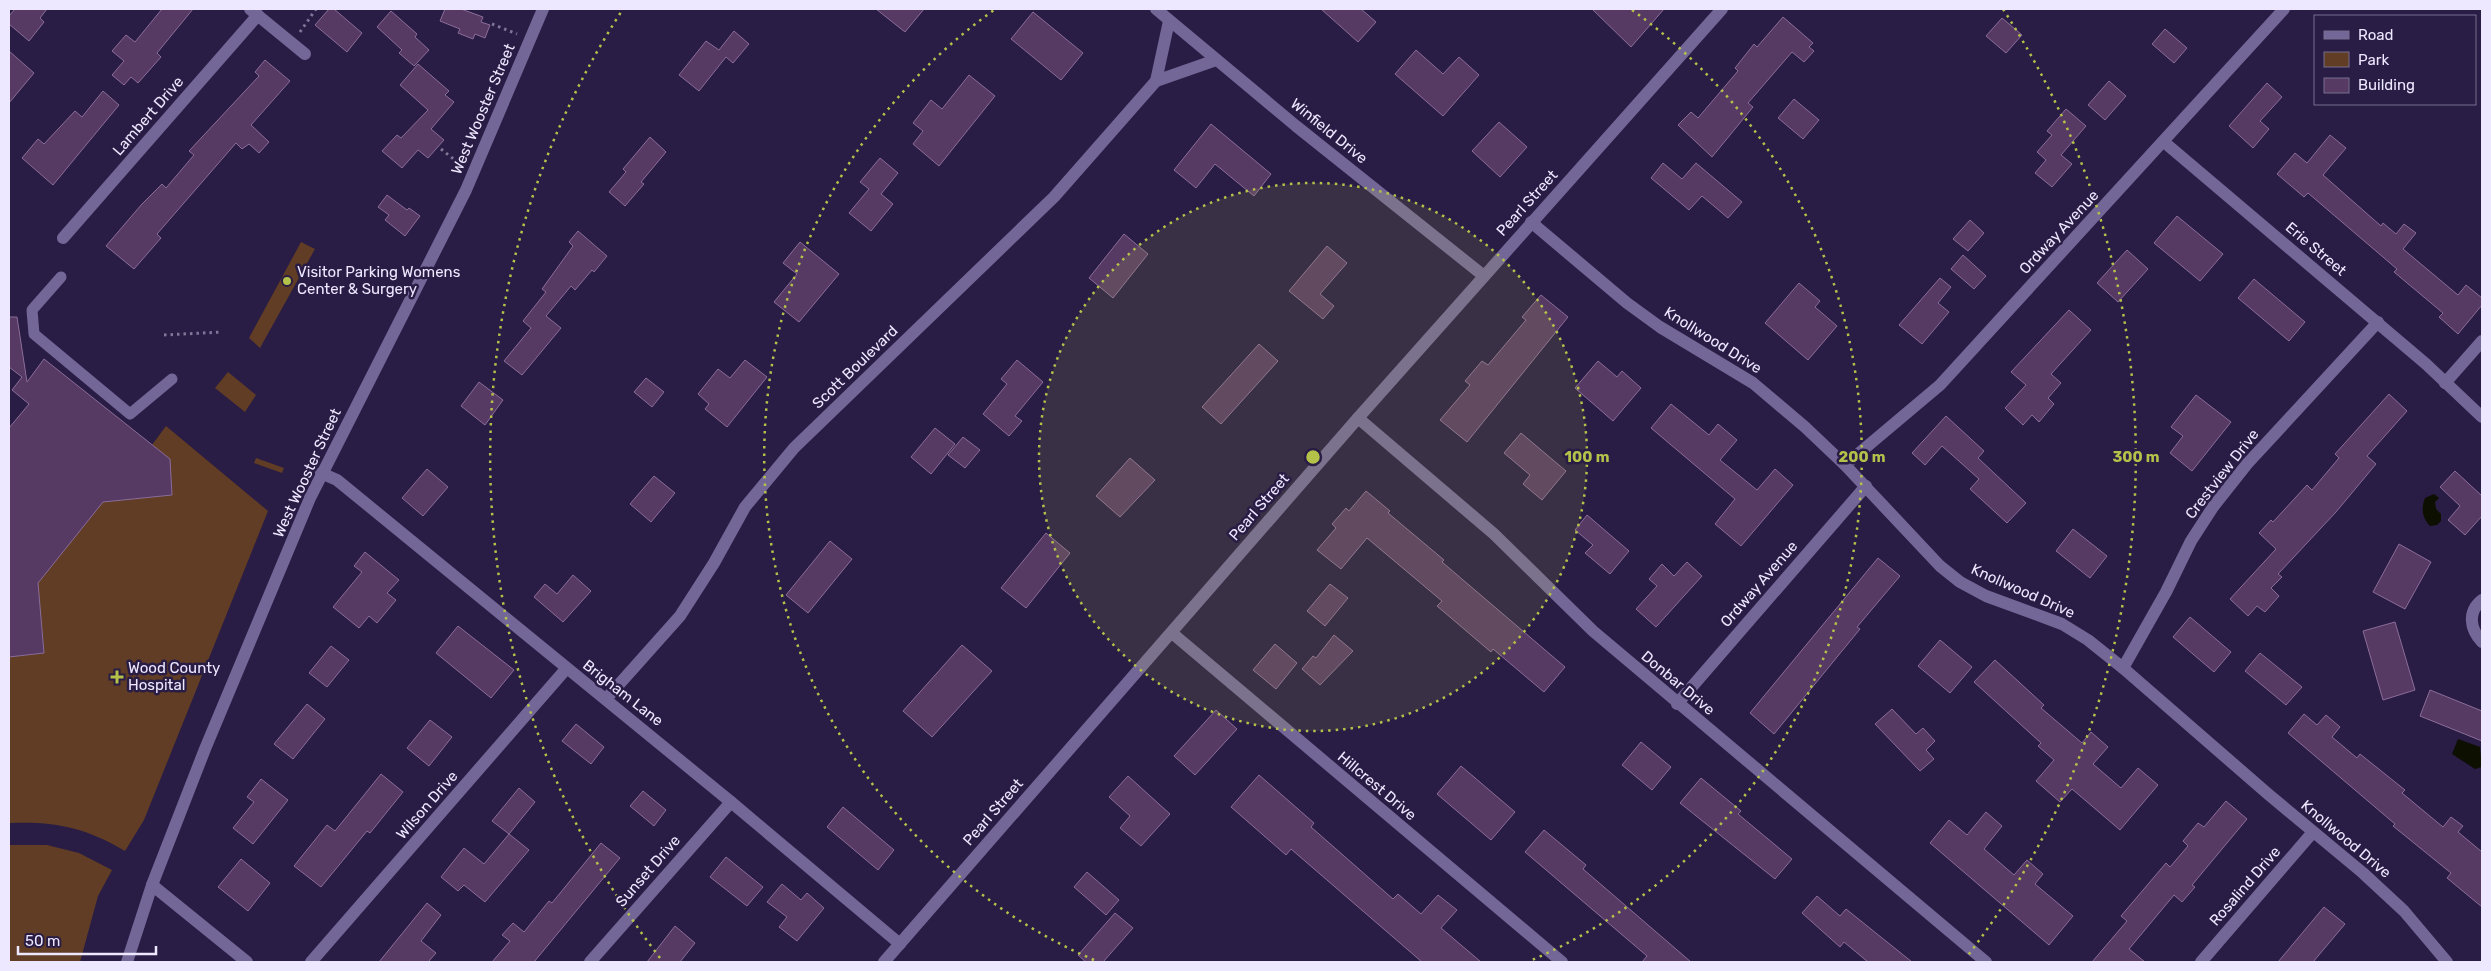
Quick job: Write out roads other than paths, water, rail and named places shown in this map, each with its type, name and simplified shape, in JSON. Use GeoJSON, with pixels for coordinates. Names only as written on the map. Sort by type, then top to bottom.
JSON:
{"type":"FeatureCollection","features":[{"type":"Feature","properties":{"kind":"street","name":"West Wooster Street"},"geometry":{"type":"LineString","coordinates":[[127,962],[152,885],[209,740],[321,473],[438,250],[470,184],[543,9]]}},
{"type":"Feature","properties":{"kind":"street","name":"Winfield Drive"},"geometry":{"type":"LineString","coordinates":[[1156,9],[1216,60],[1484,276]]}},
{"type":"Feature","properties":{"kind":"street","name":"Pearl Street"},"geometry":{"type":"LineString","coordinates":[[884,962],[1358,418],[1722,9]]}},
{"type":"Feature","properties":{"kind":"street","name":"Ordway Avenue"},"geometry":{"type":"LineString","coordinates":[[1845,465],[1940,385],[2284,9]]}},
{"type":"Feature","properties":{"kind":"street"},"geometry":{"type":"LineString","coordinates":[[254,12],[305,54]]}},
{"type":"Feature","properties":{"kind":"street","name":"Lambert Drive"},"geometry":{"type":"LineString","coordinates":[[63,238],[254,12]]}},
{"type":"Feature","properties":{"kind":"street","name":"Scott Boulevard"},"geometry":{"type":"LineString","coordinates":[[606,699],[680,616],[714,563],[745,507],[766,479],[794,448],[1054,197],[1156,81],[1169,21]]}},
{"type":"Feature","properties":{"kind":"street","name":"Scott Boulevard"},"geometry":{"type":"LineString","coordinates":[[1156,81],[1216,60]]}},
{"type":"Feature","properties":{"kind":"street","name":"Erie Street"},"geometry":{"type":"LineString","coordinates":[[2164,142],[2378,322],[2482,417]]}},
{"type":"Feature","properties":{"kind":"street","name":"Knollwood Drive"},"geometry":{"type":"LineString","coordinates":[[1531,222],[1653,322],[1753,383],[1805,426],[1866,486],[1940,566],[1960,582],[1986,596],[2062,624],[2088,640],[2123,668],[2363,873],[2404,911],[2447,962]]}},
{"type":"Feature","properties":{"kind":"street","name":"Crestview Drive"},"geometry":{"type":"LineString","coordinates":[[2123,668],[2166,592],[2191,541],[2213,507],[2247,464],[2378,322]]}},
{"type":"Feature","properties":{"kind":"street"},"geometry":{"type":"LineString","coordinates":[[2445,383],[2482,341]]}},
{"type":"Feature","properties":{"kind":"street","name":"Donbar Drive"},"geometry":{"type":"LineString","coordinates":[[1358,418],[1494,534],[1592,631],[1986,962]]}},
{"type":"Feature","properties":{"kind":"street","name":"Brigham Lane"},"geometry":{"type":"LineString","coordinates":[[321,473],[337,480],[731,802],[900,944]]}},
{"type":"Feature","properties":{"kind":"street","name":"Ordway Avenue"},"geometry":{"type":"LineString","coordinates":[[1678,704],[1866,486]]}},
{"type":"Feature","properties":{"kind":"street"},"geometry":{"type":"LineString","coordinates":[[2482,600],[2474,610],[2472,618],[2472,628],[2482,642]]}},
{"type":"Feature","properties":{"kind":"street","name":"Hillcrest Drive"},"geometry":{"type":"LineString","coordinates":[[1172,633],[1562,962]]}},
{"type":"Feature","properties":{"kind":"street","name":"Wilson Drive"},"geometry":{"type":"LineString","coordinates":[[311,962],[566,669]]}},
{"type":"Feature","properties":{"kind":"street","name":"Sunset Drive"},"geometry":{"type":"LineString","coordinates":[[590,962],[731,802]]}},
{"type":"Feature","properties":{"kind":"street","name":"Rosalind Drive"},"geometry":{"type":"LineString","coordinates":[[2201,962],[2313,832]]}},
{"type":"Feature","properties":{"kind":"street"},"geometry":{"type":"LineString","coordinates":[[152,885],[247,962]]}},
{"type":"Feature","properties":{"kind":"lane"},"geometry":{"type":"LineString","coordinates":[[61,277],[32,310],[34,334],[130,414],[172,380]]}},
{"type":"Feature","properties":{"kind":"place","name":"Visitor Parking Womens Center & Surgery"},"geometry":{"type":"Point","coordinates":[287,281]}},
{"type":"Feature","properties":{"kind":"place","name":"Wood County Hospital"},"geometry":{"type":"Point","coordinates":[117,677]}}]}
